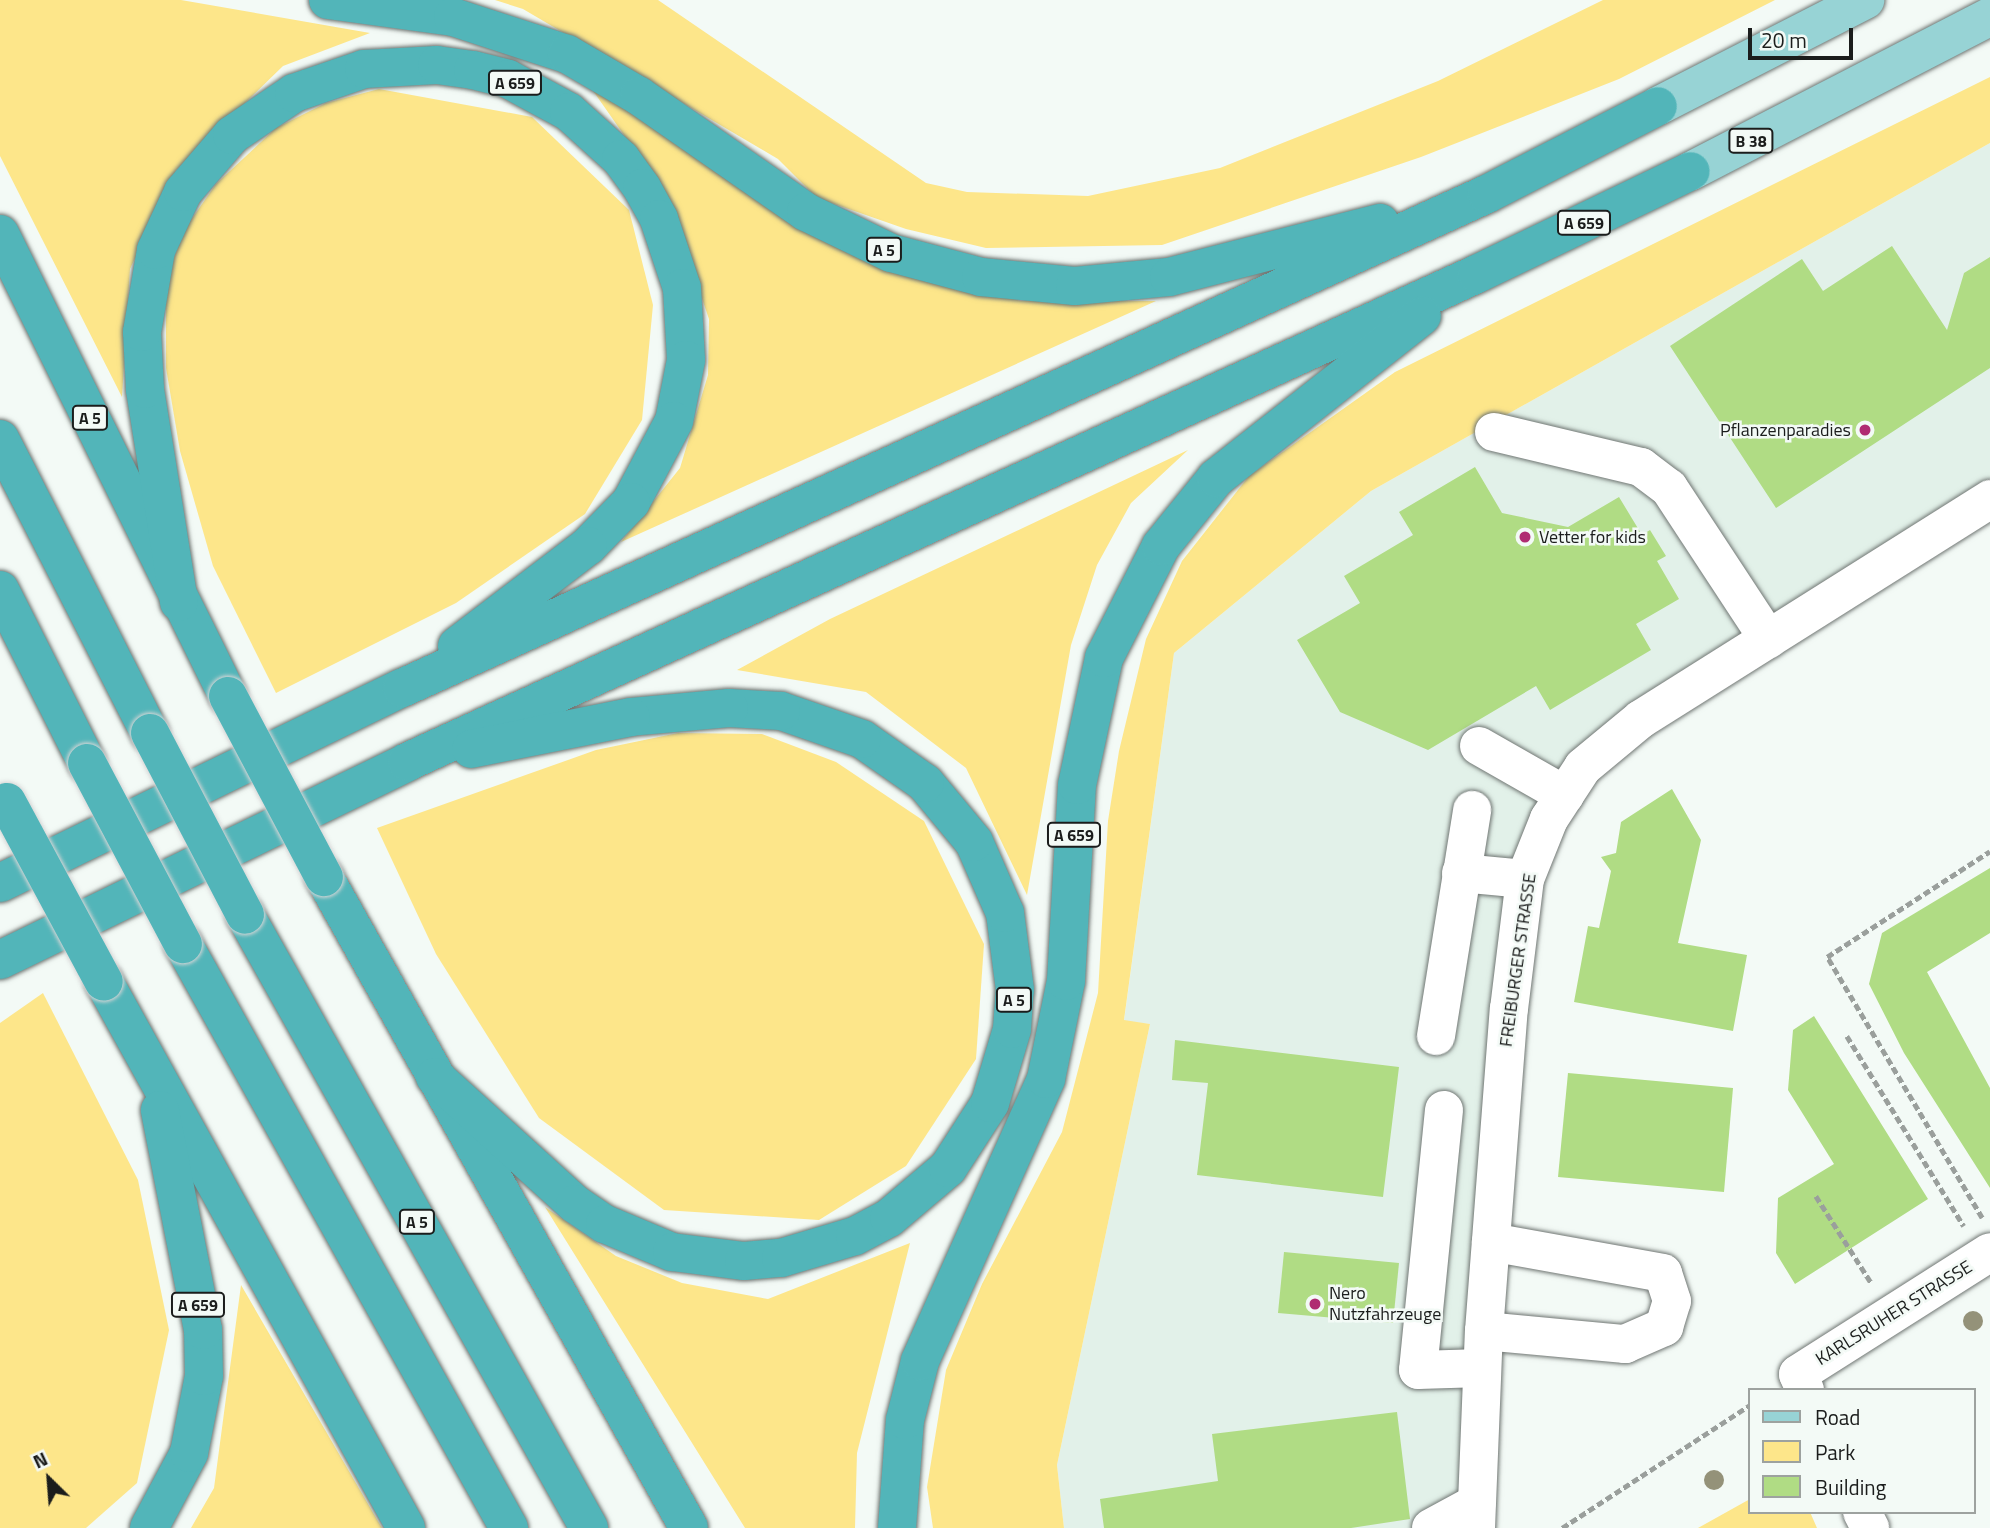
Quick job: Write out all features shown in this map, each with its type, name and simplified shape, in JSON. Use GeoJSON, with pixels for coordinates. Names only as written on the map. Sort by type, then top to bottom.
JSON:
{"type":"FeatureCollection","features":[{"type":"Feature","properties":{"kind":"highway","name":"A 5"},"geometry":{"type":"LineString","coordinates":[[328,0],[453,17],[566,54],[639,96],[806,212],[891,253],[981,277],[1075,286],[1169,277],[1487,194]]}},
{"type":"Feature","properties":{"kind":"highway","name":"A 659"},"geometry":{"type":"LineString","coordinates":[[179,602],[145,389],[142,332],[156,250],[183,192],[206,162],[261,111],[329,79],[412,64],[508,79],[569,112],[596,134],[654,209],[682,288],[686,360],[682,391],[663,450],[611,525],[401,688]]}},
{"type":"Feature","properties":{"kind":"highway","name":"A 659"},"geometry":{"type":"LineString","coordinates":[[0,883],[401,688],[1487,194],[1658,106]]}},
{"type":"Feature","properties":{"kind":"highway","name":"A 659"},"geometry":{"type":"LineString","coordinates":[[0,960],[407,762],[1477,274],[1690,171]]}},
{"type":"Feature","properties":{"kind":"highway","name":"A 5"},"geometry":{"type":"LineString","coordinates":[[0,234],[179,602]]}},
{"type":"Feature","properties":{"kind":"highway","name":"A 659"},"geometry":{"type":"LineString","coordinates":[[897,1528],[904,1432],[920,1361],[1046,1079],[1066,981],[1077,785],[1086,733],[1104,658],[1130,601],[1161,546],[1216,478],[1477,274]]}},
{"type":"Feature","properties":{"kind":"highway","name":"A 5"},"geometry":{"type":"LineString","coordinates":[[0,439],[245,915],[589,1528]]}},
{"type":"Feature","properties":{"kind":"highway"},"geometry":{"type":"LineString","coordinates":[[0,590],[87,763],[183,944],[509,1528]]}},
{"type":"Feature","properties":{"kind":"highway"},"geometry":{"type":"LineString","coordinates":[[179,602],[324,877],[689,1528]]}},
{"type":"Feature","properties":{"kind":"highway","name":"A 5"},"geometry":{"type":"LineString","coordinates":[[407,762],[680,710],[781,711],[826,723],[895,758],[952,811],[992,877],[1012,951],[1014,1003],[1004,1067],[990,1103],[948,1168],[920,1195],[855,1236],[780,1258],[732,1260],[672,1252],[605,1224],[435,1077]]}},
{"type":"Feature","properties":{"kind":"highway"},"geometry":{"type":"LineString","coordinates":[[4,795],[152,1073],[406,1528]]}},
{"type":"Feature","properties":{"kind":"highway","name":"A 659"},"geometry":{"type":"LineString","coordinates":[[149,1528],[189,1453],[204,1376],[203,1330],[152,1073]]}},
{"type":"Feature","properties":{"kind":"main road"},"geometry":{"type":"LineString","coordinates":[[1658,106],[1865,0]]}},
{"type":"Feature","properties":{"kind":"main road","name":"B 38"},"geometry":{"type":"LineString","coordinates":[[1690,171],[1990,17]]}},
{"type":"Feature","properties":{"kind":"street"},"geometry":{"type":"LineString","coordinates":[[1494,432],[1642,467],[1669,488],[1768,639]]}},
{"type":"Feature","properties":{"kind":"street","name":"FREIBURGER STRASSE"},"geometry":{"type":"LineString","coordinates":[[1477,1515],[1483,1350],[1491,1242],[1525,879],[1549,819],[1583,767],[1641,719],[1990,499]]}},
{"type":"Feature","properties":{"kind":"street"},"geometry":{"type":"LineString","coordinates":[[1479,746],[1565,794]]}},
{"type":"Feature","properties":{"kind":"street"},"geometry":{"type":"LineString","coordinates":[[1436,1036],[1472,810]]}},
{"type":"Feature","properties":{"kind":"street"},"geometry":{"type":"LineString","coordinates":[[1461,873],[1525,879]]}},
{"type":"Feature","properties":{"kind":"street"},"geometry":{"type":"LineString","coordinates":[[1444,1110],[1418,1370],[1483,1350],[1625,1343],[1664,1327],[1671,1300],[1663,1273],[1491,1242]]}},
{"type":"Feature","properties":{"kind":"street","name":"KARLSRUHER STRASSE"},"geometry":{"type":"LineString","coordinates":[[1802,1382],[1988,1246]]}},
{"type":"Feature","properties":{"kind":"street"},"geometry":{"type":"LineString","coordinates":[[1431,1528],[1477,1515]]}},
{"type":"Feature","properties":{"kind":"path"},"geometry":{"type":"LineString","coordinates":[[1988,1246],[1827,957],[1990,851]]}},
{"type":"Feature","properties":{"kind":"path"},"geometry":{"type":"LineString","coordinates":[[1847,1036],[1988,1246]]}},
{"type":"Feature","properties":{"kind":"path"},"geometry":{"type":"LineString","coordinates":[[1816,1196],[1892,1315]]}},
{"type":"Feature","properties":{"kind":"path"},"geometry":{"type":"LineString","coordinates":[[1562,1528],[1748,1406]]}},
{"type":"Feature","properties":{"kind":"shaded area"},"geometry":{"type":"Polygon","coordinates":[[[1990,143],[1990,478],[1647,697],[1525,831],[1460,1528],[1064,1528],[1057,1465],[1150,1024],[1124,1021],[1174,653],[1371,491],[1990,143]]]}},
{"type":"Feature","properties":{"kind":"green space"},"geometry":{"type":"Polygon","coordinates":[[[0,0],[181,0],[370,33],[283,66],[176,170],[130,269],[122,397],[0,156],[0,0]]]}},
{"type":"Feature","properties":{"kind":"green space"},"geometry":{"type":"Polygon","coordinates":[[[495,0],[658,0],[926,183],[967,192],[1088,196],[1220,168],[1438,81],[1603,0],[1775,0],[1619,79],[1421,157],[1162,245],[986,248],[906,229],[817,198],[778,159],[523,9],[495,0]]]}},
{"type":"Feature","properties":{"kind":"green space"},"geometry":{"type":"Polygon","coordinates":[[[1990,77],[1990,143],[1371,491],[1174,653],[1124,1020],[1150,1024],[1057,1465],[1064,1528],[933,1528],[927,1487],[946,1370],[982,1284],[1062,1132],[1098,993],[1108,821],[1119,751],[1146,639],[1182,561],[1249,476],[1395,372],[1990,77]]]}},
{"type":"Feature","properties":{"kind":"green space"},"geometry":{"type":"Polygon","coordinates":[[[589,85],[921,278],[1021,301],[1156,301],[621,542],[680,468],[708,375],[709,319],[668,198],[589,85]]]}},
{"type":"Feature","properties":{"kind":"green space"},"geometry":{"type":"Polygon","coordinates":[[[379,89],[532,117],[629,210],[653,305],[642,420],[585,514],[456,603],[276,693],[213,566],[180,451],[166,368],[166,281],[184,230],[216,184],[276,128],[326,103],[379,89]]]}},
{"type":"Feature","properties":{"kind":"green space"},"geometry":{"type":"Polygon","coordinates":[[[1188,450],[1131,503],[1097,565],[1071,645],[1027,895],[966,768],[866,692],[737,670],[830,619],[1188,450]]]}},
{"type":"Feature","properties":{"kind":"green space"},"geometry":{"type":"Polygon","coordinates":[[[678,733],[762,734],[836,762],[924,821],[984,944],[976,1059],[906,1166],[819,1220],[664,1210],[539,1118],[436,954],[377,828],[596,750],[678,733]]]}},
{"type":"Feature","properties":{"kind":"green space"},"geometry":{"type":"Polygon","coordinates":[[[43,993],[138,1180],[169,1330],[137,1483],[86,1528],[0,1528],[0,1023],[43,993]]]}},
{"type":"Feature","properties":{"kind":"green space"},"geometry":{"type":"Polygon","coordinates":[[[545,1207],[616,1256],[682,1283],[768,1299],[910,1243],[857,1453],[855,1528],[745,1528],[545,1207]]]}},
{"type":"Feature","properties":{"kind":"green space"},"geometry":{"type":"Polygon","coordinates":[[[241,1285],[382,1528],[191,1528],[214,1488],[241,1285]]]}},
{"type":"Feature","properties":{"kind":"green space"},"geometry":{"type":"Polygon","coordinates":[[[1748,1500],[1748,1514],[1811,1514],[1817,1528],[1698,1528],[1748,1500]]]}},
{"type":"Feature","properties":{"kind":"building"},"geometry":{"type":"Polygon","coordinates":[[[1892,246],[1947,330],[1964,273],[1990,257],[1990,368],[1776,508],[1670,346],[1802,259],[1823,291],[1892,246]]]}},
{"type":"Feature","properties":{"kind":"building"},"geometry":{"type":"Polygon","coordinates":[[[1475,467],[1502,513],[1568,527],[1619,497],[1642,535],[1650,530],[1666,556],[1657,561],[1679,599],[1636,624],[1651,650],[1550,710],[1536,686],[1428,750],[1340,712],[1297,640],[1360,603],[1344,576],[1413,535],[1399,512],[1475,467]]]}},
{"type":"Feature","properties":{"kind":"building"},"geometry":{"type":"Polygon","coordinates":[[[1672,789],[1701,840],[1678,943],[1747,955],[1733,1031],[1574,1002],[1588,926],[1599,928],[1611,871],[1601,857],[1616,853],[1621,822],[1672,789]]]}},
{"type":"Feature","properties":{"kind":"building"},"geometry":{"type":"Polygon","coordinates":[[[1990,868],[1990,933],[1927,972],[1990,1088],[1990,1188],[1904,1053],[1869,984],[1882,933],[1990,868]]]}},
{"type":"Feature","properties":{"kind":"building"},"geometry":{"type":"Polygon","coordinates":[[[1814,1016],[1928,1199],[1795,1284],[1776,1253],[1778,1198],[1834,1164],[1788,1090],[1793,1030],[1814,1016]]]}},
{"type":"Feature","properties":{"kind":"building"},"geometry":{"type":"Polygon","coordinates":[[[1175,1040],[1399,1067],[1383,1197],[1197,1175],[1208,1083],[1172,1080],[1175,1040]]]}},
{"type":"Feature","properties":{"kind":"building"},"geometry":{"type":"Polygon","coordinates":[[[1568,1073],[1733,1088],[1724,1192],[1558,1177],[1568,1073]]]}},
{"type":"Feature","properties":{"kind":"building"},"geometry":{"type":"Polygon","coordinates":[[[1284,1252],[1399,1263],[1393,1323],[1278,1313],[1284,1252]]]}},
{"type":"Feature","properties":{"kind":"building"},"geometry":{"type":"Polygon","coordinates":[[[1397,1412],[1410,1519],[1351,1528],[1104,1528],[1100,1499],[1218,1481],[1212,1434],[1397,1412]]]}},
{"type":"Feature","properties":{"kind":"place","name":"Pflanzenparadies"},"geometry":{"type":"Point","coordinates":[1865,430]}},
{"type":"Feature","properties":{"kind":"place","name":"Vetter for kids"},"geometry":{"type":"Point","coordinates":[1525,537]}},
{"type":"Feature","properties":{"kind":"place","name":"Nero Nutzfahrzeuge"},"geometry":{"type":"Point","coordinates":[1315,1304]}}]}
